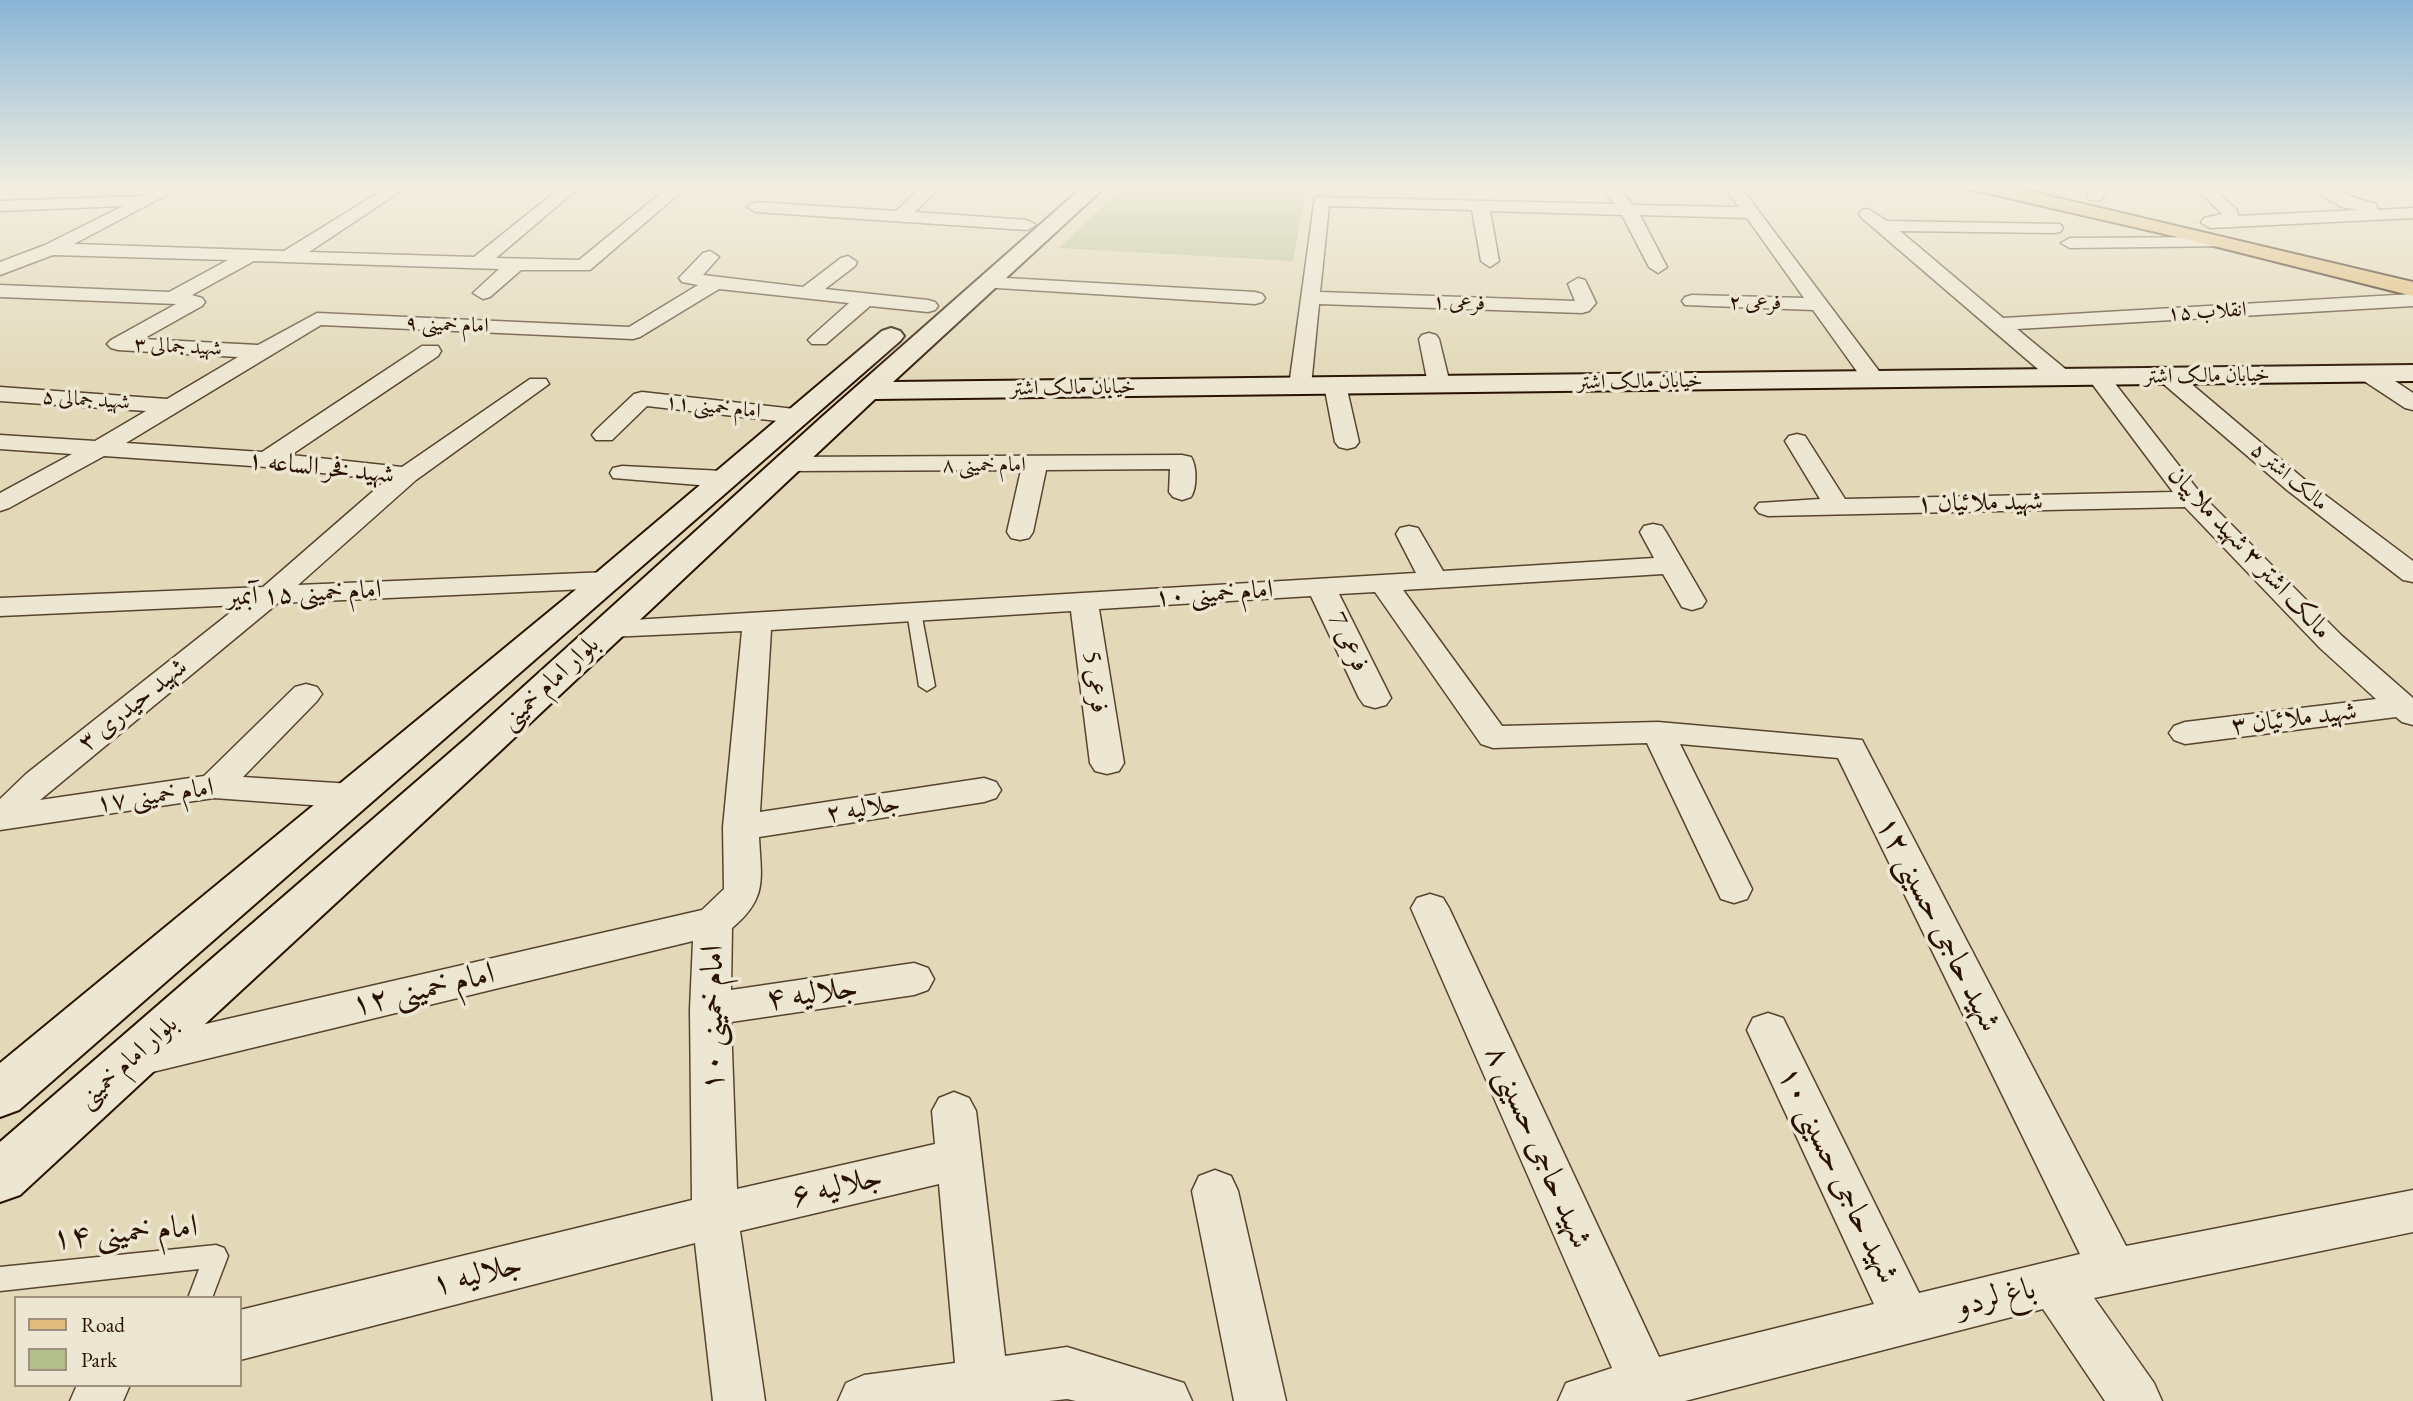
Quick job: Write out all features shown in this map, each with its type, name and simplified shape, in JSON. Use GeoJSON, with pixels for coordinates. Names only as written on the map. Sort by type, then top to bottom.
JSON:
{"type":"FeatureCollection","features":[{"type":"Feature","properties":{"kind":"main road","name":"بلوار امام خمینی"},"geometry":{"type":"LineString","coordinates":[[0,1094],[608,580],[795,416],[1000,250]]}},
{"type":"Feature","properties":{"kind":"main road","name":"بلوار امام خمینی"},"geometry":{"type":"LineString","coordinates":[[0,1177],[483,745],[787,464],[988,283],[1019,250]]}},
{"type":"Feature","properties":{"kind":"main road"},"geometry":{"type":"LineString","coordinates":[[2258,250],[2413,289]]}},
{"type":"Feature","properties":{"kind":"main road"},"geometry":{"type":"LineString","coordinates":[[2321,250],[2413,273]]}},
{"type":"Feature","properties":{"kind":"main road","name":"خیابان مالک اشتر"},"geometry":{"type":"LineString","coordinates":[[868,391],[2413,373]]}},
{"type":"Feature","properties":{"kind":"street"},"geometry":{"type":"LineString","coordinates":[[0,269],[47,250]]}},
{"type":"Feature","properties":{"kind":"street"},"geometry":{"type":"LineString","coordinates":[[118,250],[583,267],[603,250]]}},
{"type":"Feature","properties":{"kind":"street"},"geometry":{"type":"LineString","coordinates":[[286,258],[298,250]]}},
{"type":"Feature","properties":{"kind":"street"},"geometry":{"type":"LineString","coordinates":[[477,264],[494,250]]}},
{"type":"Feature","properties":{"kind":"street"},"geometry":{"type":"LineString","coordinates":[[1300,386],[1315,250]]}},
{"type":"Feature","properties":{"kind":"street"},"geometry":{"type":"LineString","coordinates":[[1490,250],[1490,261]]}},
{"type":"Feature","properties":{"kind":"street"},"geometry":{"type":"LineString","coordinates":[[1649,250],[1658,267]]}},
{"type":"Feature","properties":{"kind":"street"},"geometry":{"type":"LineString","coordinates":[[1778,250],[1874,379]]}},
{"type":"Feature","properties":{"kind":"street"},"geometry":{"type":"LineString","coordinates":[[1914,250],[2061,377]]}},
{"type":"Feature","properties":{"kind":"street"},"geometry":{"type":"LineString","coordinates":[[2080,250],[2097,263]]}},
{"type":"Feature","properties":{"kind":"street"},"geometry":{"type":"LineString","coordinates":[[115,270],[148,251]]}},
{"type":"Feature","properties":{"kind":"street"},"geometry":{"type":"LineString","coordinates":[[0,291],[173,298],[249,256]]}},
{"type":"Feature","properties":{"kind":"street"},"geometry":{"type":"LineString","coordinates":[[710,257],[689,278],[864,301],[928,306]]}},
{"type":"Feature","properties":{"kind":"street"},"geometry":{"type":"LineString","coordinates":[[806,294],[848,262]]}},
{"type":"Feature","properties":{"kind":"street"},"geometry":{"type":"LineString","coordinates":[[483,293],[515,265]]}},
{"type":"Feature","properties":{"kind":"street","name":"امام خمینی ۹"},"geometry":{"type":"LineString","coordinates":[[0,503],[100,449],[317,319],[633,333],[716,283]]}},
{"type":"Feature","properties":{"kind":"street"},"geometry":{"type":"LineString","coordinates":[[988,283],[1255,298]]}},
{"type":"Feature","properties":{"kind":"street","name":"فرعی ۱"},"geometry":{"type":"LineString","coordinates":[[1310,298],[1583,307],[1586,303],[1578,284]]}},
{"type":"Feature","properties":{"kind":"street","name":"شهید جمالی ۳"},"geometry":{"type":"LineString","coordinates":[[173,298],[195,302],[118,344],[264,352]]}},
{"type":"Feature","properties":{"kind":"street","name":"انقلاب ۱۵"},"geometry":{"type":"LineString","coordinates":[[2001,324],[2413,300]]}},
{"type":"Feature","properties":{"kind":"street"},"geometry":{"type":"LineString","coordinates":[[819,340],[864,301]]}},
{"type":"Feature","properties":{"kind":"street","name":"فرعی ۲"},"geometry":{"type":"LineString","coordinates":[[1692,301],[1818,304]]}},
{"type":"Feature","properties":{"kind":"street"},"geometry":{"type":"LineString","coordinates":[[1429,339],[1439,384]]}},
{"type":"Feature","properties":{"kind":"street"},"geometry":{"type":"LineString","coordinates":[[267,460],[430,351]]}},
{"type":"Feature","properties":{"kind":"street"},"geometry":{"type":"LineString","coordinates":[[2368,374],[2413,403]]}},
{"type":"Feature","properties":{"kind":"street","name":"مالک اشتر ۵"},"geometry":{"type":"LineString","coordinates":[[2168,376],[2297,485],[2413,574]]}},
{"type":"Feature","properties":{"kind":"street","name":"مالک اشتر ۳ شهید ملاییان"},"geometry":{"type":"LineString","coordinates":[[2098,377],[2192,499],[2331,642],[2408,711]]}},
{"type":"Feature","properties":{"kind":"street"},"geometry":{"type":"LineString","coordinates":[[407,475],[538,384]]}},
{"type":"Feature","properties":{"kind":"street"},"geometry":{"type":"LineString","coordinates":[[1335,386],[1347,442]]}},
{"type":"Feature","properties":{"kind":"street","name":"شهید جمالی ۵"},"geometry":{"type":"LineString","coordinates":[[0,394],[172,406]]}},
{"type":"Feature","properties":{"kind":"street","name":"امام خمینی ۱۱"},"geometry":{"type":"LineString","coordinates":[[604,435],[642,399],[795,416]]}},
{"type":"Feature","properties":{"kind":"street"},"geometry":{"type":"LineString","coordinates":[[1797,441],[1837,506]]}},
{"type":"Feature","properties":{"kind":"street","name":"شهید فخر الساعه ۱"},"geometry":{"type":"LineString","coordinates":[[0,442],[267,460],[407,475]]}},
{"type":"Feature","properties":{"kind":"street","name":"امام خمینی ۸"},"geometry":{"type":"LineString","coordinates":[[787,464],[1035,465],[1182,462],[1182,492]]}},
{"type":"Feature","properties":{"kind":"street"},"geometry":{"type":"LineString","coordinates":[[1020,533],[1035,465]]}},
{"type":"Feature","properties":{"kind":"street"},"geometry":{"type":"LineString","coordinates":[[622,473],[723,480]]}},
{"type":"Feature","properties":{"kind":"street","name":"شهید فخر الساعه ۱"},"geometry":{"type":"LineString","coordinates":[[269,596],[407,475]]}},
{"type":"Feature","properties":{"kind":"street","name":"شهید ملائیان ۱"},"geometry":{"type":"LineString","coordinates":[[1768,508],[2192,499]]}},
{"type":"Feature","properties":{"kind":"street"},"geometry":{"type":"LineString","coordinates":[[1653,533],[1692,601]]}},
{"type":"Feature","properties":{"kind":"street"},"geometry":{"type":"LineString","coordinates":[[1409,534],[1433,579]]}},
{"type":"Feature","properties":{"kind":"street","name":"امام خمینی ۱۰"},"geometry":{"type":"LineString","coordinates":[[609,628],[757,622],[1671,565]]}},
{"type":"Feature","properties":{"kind":"street","name":"امام خمینی ۱۵ آبمیر"},"geometry":{"type":"LineString","coordinates":[[0,607],[608,580]]}},
{"type":"Feature","properties":{"kind":"street"},"geometry":{"type":"LineString","coordinates":[[1383,583],[1493,737],[1658,732],[1734,889]]}},
{"type":"Feature","properties":{"kind":"street","name":"فرعی 7"},"geometry":{"type":"LineString","coordinates":[[1321,587],[1375,698]]}},
{"type":"Feature","properties":{"kind":"street","name":"شهید حیدری ۳"},"geometry":{"type":"LineString","coordinates":[[1,818],[52,770],[269,596]]}},
{"type":"Feature","properties":{"kind":"street","name":"فرعی 5"},"geometry":{"type":"LineString","coordinates":[[1084,602],[1107,763]]}},
{"type":"Feature","properties":{"kind":"street","name":"امام خمینی ۱۰"},"geometry":{"type":"LineString","coordinates":[[738,1401],[715,1216],[710,1009],[713,922],[733,906],[743,890],[741,827],[757,622]]}},
{"type":"Feature","properties":{"kind":"street"},"geometry":{"type":"LineString","coordinates":[[214,786],[306,694]]}},
{"type":"Feature","properties":{"kind":"street","name":"شهید ملائیان ۳"},"geometry":{"type":"LineString","coordinates":[[2185,733],[2408,711]]}},
{"type":"Feature","properties":{"kind":"street","name":"شهید حاجی حسینی ۱۲"},"geometry":{"type":"LineString","coordinates":[[1658,732],[1850,748],[2114,1272]]}},
{"type":"Feature","properties":{"kind":"street","name":"امام خمینی ۱۷"},"geometry":{"type":"LineString","coordinates":[[1,818],[214,786],[352,796]]}},
{"type":"Feature","properties":{"kind":"street","name":"جلالیه ۲"},"geometry":{"type":"LineString","coordinates":[[741,827],[984,790]]}},
{"type":"Feature","properties":{"kind":"street","name":"شهید حاجی حسینی ۸"},"geometry":{"type":"LineString","coordinates":[[1430,908],[1646,1386]]}},
{"type":"Feature","properties":{"kind":"street","name":"امام خمینی ۱۲"},"geometry":{"type":"LineString","coordinates":[[132,1059],[713,922]]}},
{"type":"Feature","properties":{"kind":"street","name":"جلالیه ۴"},"geometry":{"type":"LineString","coordinates":[[710,1009],[914,979]]}},
{"type":"Feature","properties":{"kind":"street","name":"شهید حاجی حسینی ۱۰"},"geometry":{"type":"LineString","coordinates":[[1768,1030],[1908,1321]]}},
{"type":"Feature","properties":{"kind":"street"},"geometry":{"type":"LineString","coordinates":[[954,1111],[959,1159],[1010,1388]]}},
{"type":"Feature","properties":{"kind":"street","name":"جلالیه ۶"},"geometry":{"type":"LineString","coordinates":[[715,1216],[959,1159]]}},
{"type":"Feature","properties":{"kind":"street"},"geometry":{"type":"LineString","coordinates":[[1215,1191],[1260,1401]]}},
{"type":"Feature","properties":{"kind":"street","name":"باغ لردو"},"geometry":{"type":"LineString","coordinates":[[1584,1401],[2054,1283],[2413,1211]]}},
{"type":"Feature","properties":{"kind":"street","name":"جلالیه ۱"},"geometry":{"type":"LineString","coordinates":[[242,1334],[715,1216]]}},
{"type":"Feature","properties":{"kind":"street"},"geometry":{"type":"LineString","coordinates":[[2054,1283],[2136,1401]]}},
{"type":"Feature","properties":{"kind":"street"},"geometry":{"type":"LineString","coordinates":[[864,1401],[1010,1388],[1067,1373],[1166,1401]]}},
{"type":"Feature","properties":{"kind":"lane"},"geometry":{"type":"LineString","coordinates":[[914,612],[927,685]]}},
{"type":"Feature","properties":{"kind":"lane","name":"امام خمینی ۱۴"},"geometry":{"type":"LineString","coordinates":[[0,1279],[216,1256],[201,1296]]}},
{"type":"Feature","properties":{"kind":"green space"},"geometry":{"type":"Polygon","coordinates":[[[1102,250],[1295,250],[1293,261],[1102,250]]]}}]}
